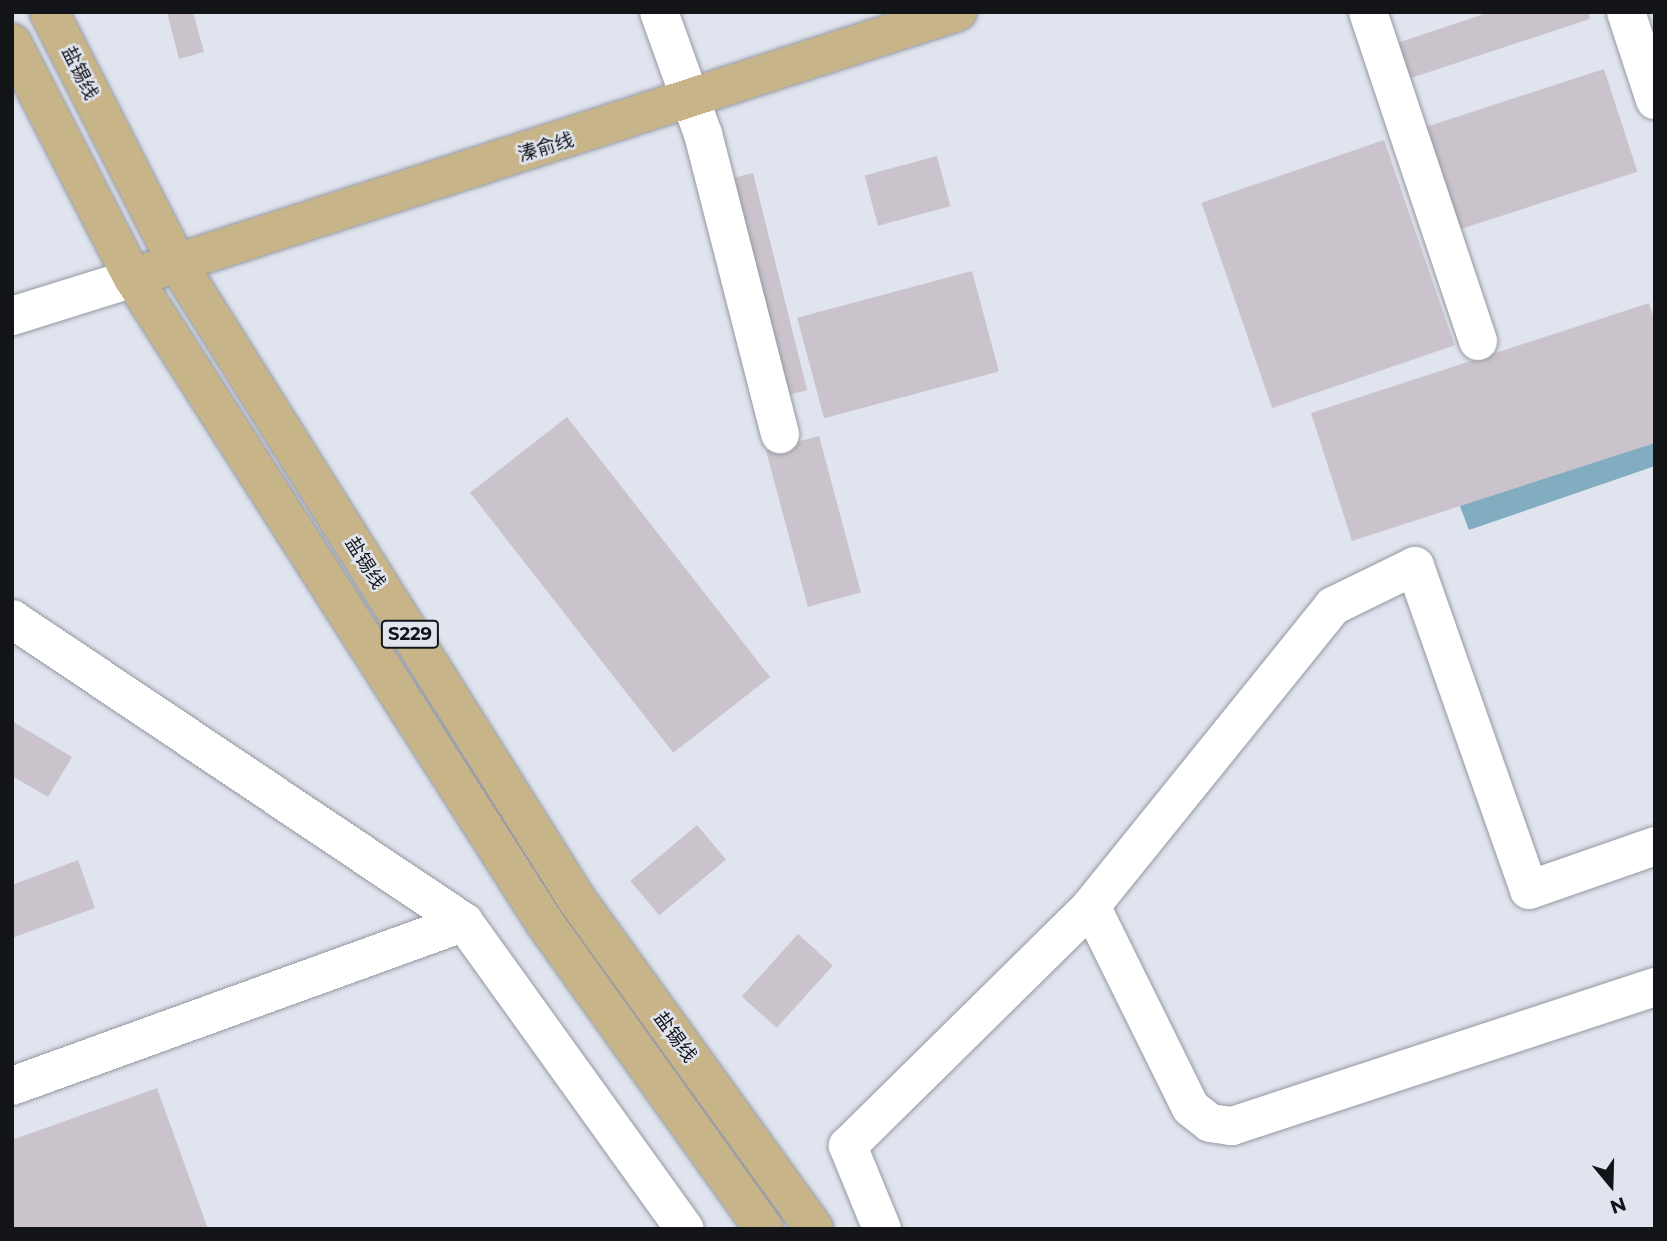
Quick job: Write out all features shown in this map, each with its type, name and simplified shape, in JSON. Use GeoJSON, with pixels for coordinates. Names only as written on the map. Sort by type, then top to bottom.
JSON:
{"type":"FeatureCollection","features":[{"type":"Feature","properties":{"kind":"main road","name":"盐锡线"},"geometry":{"type":"LineString","coordinates":[[49,12],[176,261],[577,900],[814,1229]]}},
{"type":"Feature","properties":{"kind":"main road","name":"溱俞线"},"geometry":{"type":"LineString","coordinates":[[133,278],[176,261],[689,103],[957,12]]}},
{"type":"Feature","properties":{"kind":"main road","name":"盐锡线"},"geometry":{"type":"LineString","coordinates":[[12,43],[133,278],[545,923],[764,1229]]}},
{"type":"Feature","properties":{"kind":"street"},"geometry":{"type":"LineString","coordinates":[[659,12],[689,103],[703,134],[780,434]]}},
{"type":"Feature","properties":{"kind":"street"},"geometry":{"type":"LineString","coordinates":[[1368,12],[1478,341]]}},
{"type":"Feature","properties":{"kind":"street"},"geometry":{"type":"LineString","coordinates":[[1626,12],[1655,100]]}},
{"type":"Feature","properties":{"kind":"street"},"geometry":{"type":"LineString","coordinates":[[12,316],[133,278]]}},
{"type":"Feature","properties":{"kind":"street"},"geometry":{"type":"LineString","coordinates":[[882,1229],[848,1146],[1091,906],[1333,606],[1415,566],[1529,890],[1655,846]]}},
{"type":"Feature","properties":{"kind":"street"},"geometry":{"type":"LineString","coordinates":[[12,619],[464,922],[685,1229]]}},
{"type":"Feature","properties":{"kind":"street"},"geometry":{"type":"LineString","coordinates":[[1091,906],[1191,1108],[1221,1124],[1655,987]]}},
{"type":"Feature","properties":{"kind":"street"},"geometry":{"type":"LineString","coordinates":[[12,1086],[464,922]]}},
{"type":"Feature","properties":{"kind":"water"},"geometry":{"type":"Polygon","coordinates":[[[1655,440],[1655,466],[1469,530],[1459,504],[1655,440]]]}},
{"type":"Feature","properties":{"kind":"building"},"geometry":{"type":"Polygon","coordinates":[[[167,12],[193,12],[204,52],[179,59],[167,12]]]}},
{"type":"Feature","properties":{"kind":"building"},"geometry":{"type":"Polygon","coordinates":[[[1490,12],[1588,12],[1590,19],[1408,79],[1397,43],[1490,12]]]}},
{"type":"Feature","properties":{"kind":"building"},"geometry":{"type":"Polygon","coordinates":[[[1604,69],[1637,172],[1458,230],[1424,127],[1604,69]]]}},
{"type":"Feature","properties":{"kind":"building"},"geometry":{"type":"Polygon","coordinates":[[[1384,140],[1455,345],[1272,408],[1202,203],[1384,140]]]}},
{"type":"Feature","properties":{"kind":"building"},"geometry":{"type":"Polygon","coordinates":[[[937,156],[950,206],[878,226],[865,175],[937,156]]]}},
{"type":"Feature","properties":{"kind":"building"},"geometry":{"type":"Polygon","coordinates":[[[753,173],[807,390],[779,397],[725,180],[753,173]]]}},
{"type":"Feature","properties":{"kind":"building"},"geometry":{"type":"Polygon","coordinates":[[[972,271],[999,371],[824,418],[797,318],[972,271]]]}},
{"type":"Feature","properties":{"kind":"building"},"geometry":{"type":"Polygon","coordinates":[[[1649,303],[1655,321],[1655,443],[1352,541],[1311,413],[1649,303]]]}},
{"type":"Feature","properties":{"kind":"building"},"geometry":{"type":"Polygon","coordinates":[[[567,417],[770,677],[673,753],[470,493],[567,417]]]}},
{"type":"Feature","properties":{"kind":"building"},"geometry":{"type":"Polygon","coordinates":[[[819,436],[861,592],[808,607],[766,450],[819,436]]]}},
{"type":"Feature","properties":{"kind":"building"},"geometry":{"type":"Polygon","coordinates":[[[12,721],[72,757],[48,797],[12,776],[12,721]]]}},
{"type":"Feature","properties":{"kind":"building"},"geometry":{"type":"Polygon","coordinates":[[[697,825],[726,859],[659,915],[630,881],[697,825]]]}},
{"type":"Feature","properties":{"kind":"building"},"geometry":{"type":"Polygon","coordinates":[[[78,860],[95,908],[12,938],[12,885],[78,860]]]}},
{"type":"Feature","properties":{"kind":"building"},"geometry":{"type":"Polygon","coordinates":[[[798,934],[833,965],[777,1028],[742,996],[798,934]]]}},
{"type":"Feature","properties":{"kind":"building"},"geometry":{"type":"Polygon","coordinates":[[[157,1088],[208,1229],[12,1229],[12,1140],[157,1088]]]}}]}
